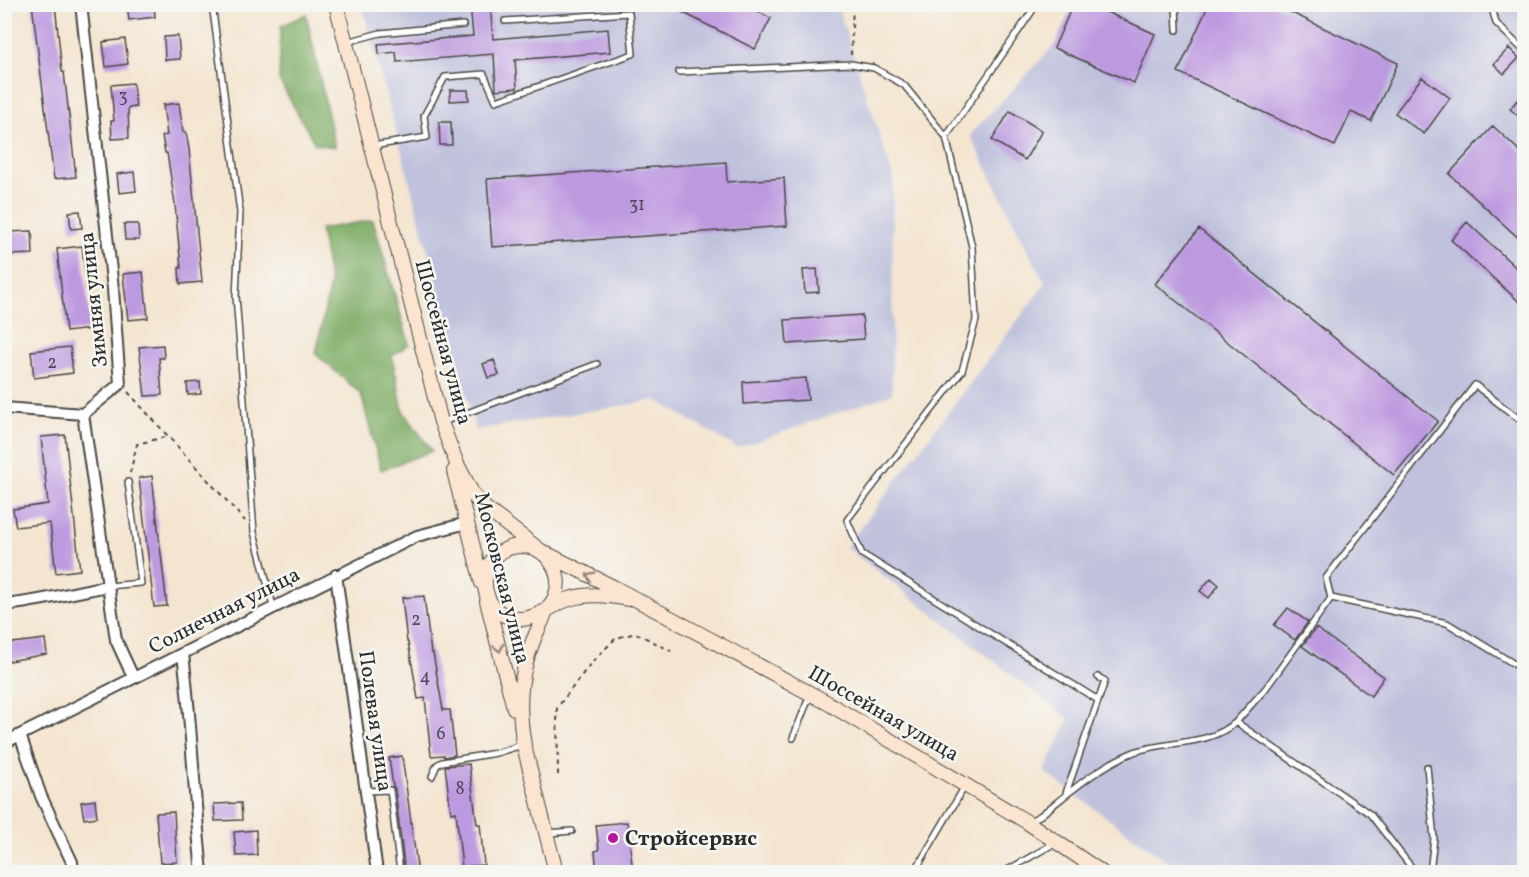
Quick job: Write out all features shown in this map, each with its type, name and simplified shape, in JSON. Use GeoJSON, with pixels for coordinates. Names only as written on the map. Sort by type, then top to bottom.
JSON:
{"type":"FeatureCollection","features":[{"type":"Feature","properties":{"kind":"main road","name":"Шоссейная улица"},"geometry":{"type":"LineString","coordinates":[[336,4],[441,422],[457,464],[473,495],[484,508],[541,551],[811,694],[1027,822],[1101,873]]}},
{"type":"Feature","properties":{"kind":"main road","name":"Московская улица"},"geometry":{"type":"LineString","coordinates":[[441,422],[556,873]]}},
{"type":"Feature","properties":{"kind":"main road"},"geometry":{"type":"LineString","coordinates":[[541,551],[522,546],[503,550],[495,556],[485,572],[485,591],[490,604],[497,611],[513,619],[531,618],[547,609]]}},
{"type":"Feature","properties":{"kind":"main road","name":"Московская улица"},"geometry":{"type":"LineString","coordinates":[[524,745],[519,711],[520,683],[529,650],[554,598],[558,581],[553,564],[541,551]]}},
{"type":"Feature","properties":{"kind":"main road","name":"Шоссейная улица"},"geometry":{"type":"LineString","coordinates":[[547,609],[569,599],[585,596],[615,596],[639,602]]}},
{"type":"Feature","properties":{"kind":"street","name":"Зимняя улица"},"geometry":{"type":"LineString","coordinates":[[81,4],[120,384],[83,414]]}},
{"type":"Feature","properties":{"kind":"street"},"geometry":{"type":"LineString","coordinates":[[4,408],[83,414],[116,640],[133,677]]}},
{"type":"Feature","properties":{"kind":"street","name":"Солнечная улица"},"geometry":{"type":"LineString","coordinates":[[4,743],[183,654],[273,606],[417,536],[466,523]]}},
{"type":"Feature","properties":{"kind":"street","name":"Полевая улица"},"geometry":{"type":"LineString","coordinates":[[336,575],[377,873]]}},
{"type":"Feature","properties":{"kind":"street"},"geometry":{"type":"LineString","coordinates":[[4,605],[32,603],[74,591],[108,586]]}},
{"type":"Feature","properties":{"kind":"street"},"geometry":{"type":"LineString","coordinates":[[183,654],[192,726],[194,795],[202,873]]}},
{"type":"Feature","properties":{"kind":"street"},"geometry":{"type":"LineString","coordinates":[[21,735],[41,796],[72,862],[73,873]]}},
{"type":"Feature","properties":{"kind":"lane"},"geometry":{"type":"LineString","coordinates":[[212,4],[240,212],[236,296],[254,532],[273,606]]}},
{"type":"Feature","properties":{"kind":"lane"},"geometry":{"type":"LineString","coordinates":[[946,136],[1037,4]]}},
{"type":"Feature","properties":{"kind":"lane"},"geometry":{"type":"LineString","coordinates":[[1176,4],[1177,30]]}},
{"type":"Feature","properties":{"kind":"lane"},"geometry":{"type":"LineString","coordinates":[[1491,4],[1496,23],[1524,51]]}},
{"type":"Feature","properties":{"kind":"lane"},"geometry":{"type":"LineString","coordinates":[[372,146],[427,137],[424,116],[445,77],[484,74],[496,100],[633,54],[629,13],[504,21]]}},
{"type":"Feature","properties":{"kind":"lane"},"geometry":{"type":"LineString","coordinates":[[345,42],[380,33],[463,25]]}},
{"type":"Feature","properties":{"kind":"lane"},"geometry":{"type":"LineString","coordinates":[[678,72],[851,64],[874,68],[904,85],[946,136],[972,247],[976,320],[962,371],[847,519],[862,554],[1098,700]]}},
{"type":"Feature","properties":{"kind":"lane"},"geometry":{"type":"LineString","coordinates":[[441,422],[597,364]]}},
{"type":"Feature","properties":{"kind":"lane"},"geometry":{"type":"LineString","coordinates":[[1027,822],[1041,815],[1106,766],[1136,752],[1206,738],[1229,729],[1266,688],[1331,598],[1326,578],[1475,385],[1524,423]]}},
{"type":"Feature","properties":{"kind":"lane"},"geometry":{"type":"LineString","coordinates":[[108,586],[141,583],[128,482]]}},
{"type":"Feature","properties":{"kind":"lane"},"geometry":{"type":"LineString","coordinates":[[1331,598],[1446,622],[1524,670]]}},
{"type":"Feature","properties":{"kind":"lane"},"geometry":{"type":"LineString","coordinates":[[1066,795],[1104,681],[1098,677]]}},
{"type":"Feature","properties":{"kind":"lane"},"geometry":{"type":"LineString","coordinates":[[792,738],[811,694]]}},
{"type":"Feature","properties":{"kind":"lane"},"geometry":{"type":"LineString","coordinates":[[1236,722],[1370,814],[1414,873]]}},
{"type":"Feature","properties":{"kind":"lane"},"geometry":{"type":"LineString","coordinates":[[432,776],[437,765],[442,762],[496,753],[524,745]]}},
{"type":"Feature","properties":{"kind":"lane"},"geometry":{"type":"LineString","coordinates":[[1427,766],[1434,838],[1430,873]]}},
{"type":"Feature","properties":{"kind":"lane"},"geometry":{"type":"LineString","coordinates":[[918,873],[915,871],[965,785]]}},
{"type":"Feature","properties":{"kind":"lane"},"geometry":{"type":"LineString","coordinates":[[366,791],[390,790],[400,873]]}},
{"type":"Feature","properties":{"kind":"lane"},"geometry":{"type":"LineString","coordinates":[[547,833],[572,831]]}},
{"type":"Feature","properties":{"kind":"lane"},"geometry":{"type":"LineString","coordinates":[[1004,873],[1056,842]]}},
{"type":"Feature","properties":{"kind":"path"},"geometry":{"type":"LineString","coordinates":[[851,64],[853,4]]}},
{"type":"Feature","properties":{"kind":"path"},"geometry":{"type":"LineString","coordinates":[[120,384],[254,532]]}},
{"type":"Feature","properties":{"kind":"path"},"geometry":{"type":"LineString","coordinates":[[128,482],[137,444],[169,436]]}},
{"type":"Feature","properties":{"kind":"path"},"geometry":{"type":"LineString","coordinates":[[558,775],[557,708],[591,663],[616,638],[636,633],[671,651]]}},
{"type":"Feature","properties":{"kind":"shaded area"},"geometry":{"type":"Polygon","coordinates":[[[362,5],[837,5],[893,177],[892,394],[737,448],[656,400],[476,430],[362,5]]]}},
{"type":"Feature","properties":{"kind":"shaded area"},"geometry":{"type":"Polygon","coordinates":[[[1092,5],[1524,5],[1524,872],[1182,872],[1044,772],[1069,719],[846,547],[1045,284],[970,135],[1092,5]]]}},
{"type":"Feature","properties":{"kind":"green space"},"geometry":{"type":"Polygon","coordinates":[[[306,14],[335,147],[315,144],[279,80],[281,26],[306,14]]]}},
{"type":"Feature","properties":{"kind":"green space"},"geometry":{"type":"Polygon","coordinates":[[[373,220],[409,344],[392,356],[403,411],[432,451],[381,470],[361,394],[316,354],[330,284],[320,229],[373,220]]]}},
{"type":"Feature","properties":{"kind":"building"},"geometry":{"type":"Polygon","coordinates":[[[32,4],[55,4],[76,177],[54,179],[32,4]]]}},
{"type":"Feature","properties":{"kind":"building"},"geometry":{"type":"Polygon","coordinates":[[[127,4],[154,4],[155,17],[129,20],[127,4]]]}},
{"type":"Feature","properties":{"kind":"building"},"geometry":{"type":"Polygon","coordinates":[[[470,4],[490,4],[493,39],[608,29],[610,52],[515,60],[517,88],[496,90],[494,54],[397,62],[396,52],[379,54],[378,44],[473,36],[470,4]]]}},
{"type":"Feature","properties":{"kind":"building"},"geometry":{"type":"Polygon","coordinates":[[[666,4],[752,4],[750,8],[771,18],[755,49],[666,4]]]}},
{"type":"Feature","properties":{"kind":"building"},"geometry":{"type":"Polygon","coordinates":[[[1073,4],[1089,4],[1155,34],[1134,83],[1054,48],[1073,4]]]}},
{"type":"Feature","properties":{"kind":"building"},"geometry":{"type":"Polygon","coordinates":[[[1209,4],[1273,4],[1398,63],[1371,121],[1351,112],[1335,146],[1178,72],[1209,4]]]}},
{"type":"Feature","properties":{"kind":"building"},"geometry":{"type":"Polygon","coordinates":[[[178,36],[180,59],[165,60],[164,37],[178,36]]]}},
{"type":"Feature","properties":{"kind":"building"},"geometry":{"type":"Polygon","coordinates":[[[125,39],[128,64],[106,67],[103,42],[125,39]]]}},
{"type":"Feature","properties":{"kind":"building"},"geometry":{"type":"Polygon","coordinates":[[[1509,48],[1519,58],[1504,74],[1494,64],[1509,48]]]}},
{"type":"Feature","properties":{"kind":"building"},"geometry":{"type":"Polygon","coordinates":[[[1422,77],[1450,98],[1424,134],[1395,113],[1422,77]]]}},
{"type":"Feature","properties":{"kind":"building"},"geometry":{"type":"Polygon","coordinates":[[[133,83],[136,107],[128,108],[129,138],[112,139],[111,121],[114,121],[111,85],[133,83]]]}},
{"type":"Feature","properties":{"kind":"building"},"geometry":{"type":"Polygon","coordinates":[[[450,90],[468,90],[469,100],[450,101],[450,90]]]}},
{"type":"Feature","properties":{"kind":"building"},"geometry":{"type":"Polygon","coordinates":[[[1517,100],[1524,106],[1524,121],[1510,109],[1517,100]]]}},
{"type":"Feature","properties":{"kind":"building"},"geometry":{"type":"Polygon","coordinates":[[[179,103],[183,132],[186,132],[189,149],[202,282],[180,284],[179,268],[181,268],[175,204],[162,136],[167,135],[163,105],[179,103]]]}},
{"type":"Feature","properties":{"kind":"building"},"geometry":{"type":"Polygon","coordinates":[[[1010,111],[1042,131],[1025,160],[992,140],[1010,111]]]}},
{"type":"Feature","properties":{"kind":"building"},"geometry":{"type":"Polygon","coordinates":[[[439,122],[451,122],[452,145],[440,145],[439,122]]]}},
{"type":"Feature","properties":{"kind":"building"},"geometry":{"type":"Polygon","coordinates":[[[1493,126],[1524,155],[1524,243],[1449,174],[1493,126]]]}},
{"type":"Feature","properties":{"kind":"building"},"geometry":{"type":"Polygon","coordinates":[[[726,162],[727,182],[784,178],[787,226],[492,247],[487,179],[726,162]]]}},
{"type":"Feature","properties":{"kind":"building"},"geometry":{"type":"Polygon","coordinates":[[[134,172],[136,191],[119,193],[117,174],[134,172]]]}},
{"type":"Feature","properties":{"kind":"building"},"geometry":{"type":"Polygon","coordinates":[[[80,211],[82,228],[71,229],[69,212],[80,211]]]}},
{"type":"Feature","properties":{"kind":"building"},"geometry":{"type":"Polygon","coordinates":[[[1467,222],[1524,275],[1524,306],[1451,240],[1467,222]]]}},
{"type":"Feature","properties":{"kind":"building"},"geometry":{"type":"Polygon","coordinates":[[[124,224],[138,224],[139,240],[125,240],[124,224]]]}},
{"type":"Feature","properties":{"kind":"building"},"geometry":{"type":"Polygon","coordinates":[[[1199,229],[1438,421],[1394,475],[1155,284],[1199,229]]]}},
{"type":"Feature","properties":{"kind":"building"},"geometry":{"type":"Polygon","coordinates":[[[32,231],[33,254],[9,255],[8,232],[32,231]]]}},
{"type":"Feature","properties":{"kind":"building"},"geometry":{"type":"Polygon","coordinates":[[[82,246],[91,329],[66,332],[57,249],[82,246]]]}},
{"type":"Feature","properties":{"kind":"building"},"geometry":{"type":"Polygon","coordinates":[[[817,269],[819,292],[805,293],[803,270],[817,269]]]}},
{"type":"Feature","properties":{"kind":"building"},"geometry":{"type":"Polygon","coordinates":[[[143,272],[148,318],[128,320],[123,274],[143,272]]]}},
{"type":"Feature","properties":{"kind":"building"},"geometry":{"type":"Polygon","coordinates":[[[862,315],[864,339],[787,344],[785,320],[862,315]]]}},
{"type":"Feature","properties":{"kind":"building"},"geometry":{"type":"Polygon","coordinates":[[[163,345],[164,358],[159,358],[162,395],[145,396],[139,347],[163,345]]]}},
{"type":"Feature","properties":{"kind":"building"},"geometry":{"type":"Polygon","coordinates":[[[70,347],[73,373],[34,378],[31,351],[70,347]]]}},
{"type":"Feature","properties":{"kind":"building"},"geometry":{"type":"Polygon","coordinates":[[[494,360],[499,375],[488,378],[483,364],[494,360]]]}},
{"type":"Feature","properties":{"kind":"building"},"geometry":{"type":"Polygon","coordinates":[[[806,378],[808,400],[744,404],[743,382],[806,378]]]}},
{"type":"Feature","properties":{"kind":"building"},"geometry":{"type":"Polygon","coordinates":[[[200,382],[201,394],[188,395],[187,383],[200,382]]]}},
{"type":"Feature","properties":{"kind":"building"},"geometry":{"type":"Polygon","coordinates":[[[65,435],[80,570],[56,573],[50,523],[16,527],[13,509],[48,504],[41,437],[65,435]]]}},
{"type":"Feature","properties":{"kind":"building"},"geometry":{"type":"Polygon","coordinates":[[[152,476],[167,606],[154,607],[139,478],[152,476]]]}},
{"type":"Feature","properties":{"kind":"building"},"geometry":{"type":"Polygon","coordinates":[[[1211,578],[1219,585],[1209,598],[1200,591],[1211,578]]]}},
{"type":"Feature","properties":{"kind":"building"},"geometry":{"type":"Polygon","coordinates":[[[424,596],[431,653],[433,653],[443,710],[450,710],[455,755],[444,757],[444,755],[431,756],[425,698],[418,699],[407,642],[402,598],[424,596]]]}},
{"type":"Feature","properties":{"kind":"building"},"geometry":{"type":"Polygon","coordinates":[[[1288,608],[1308,622],[1295,640],[1274,625],[1288,608]]]}},
{"type":"Feature","properties":{"kind":"building"},"geometry":{"type":"Polygon","coordinates":[[[1316,628],[1384,677],[1371,696],[1302,646],[1316,628]]]}},
{"type":"Feature","properties":{"kind":"building"},"geometry":{"type":"Polygon","coordinates":[[[45,639],[47,654],[4,662],[4,644],[45,639]]]}},
{"type":"Feature","properties":{"kind":"building"},"geometry":{"type":"Polygon","coordinates":[[[402,756],[418,873],[405,873],[389,758],[402,756]]]}},
{"type":"Feature","properties":{"kind":"building"},"geometry":{"type":"Polygon","coordinates":[[[469,764],[477,824],[480,824],[484,865],[462,867],[456,812],[451,813],[445,766],[469,764]]]}},
{"type":"Feature","properties":{"kind":"building"},"geometry":{"type":"Polygon","coordinates":[[[95,800],[97,817],[84,819],[81,802],[95,800]]]}},
{"type":"Feature","properties":{"kind":"building"},"geometry":{"type":"Polygon","coordinates":[[[241,803],[242,820],[215,821],[214,804],[241,803]]]}},
{"type":"Feature","properties":{"kind":"building"},"geometry":{"type":"Polygon","coordinates":[[[174,812],[177,862],[160,863],[156,813],[174,812]]]}},
{"type":"Feature","properties":{"kind":"building","name":"Стройсервис"},"geometry":{"type":"Polygon","coordinates":[[[627,822],[633,872],[597,873],[595,851],[599,850],[596,825],[627,822]]]}},
{"type":"Feature","properties":{"kind":"building"},"geometry":{"type":"Polygon","coordinates":[[[256,830],[257,855],[236,856],[234,832],[256,830]]]}},
{"type":"Feature","properties":{"kind":"place","name":"Стройсервис"},"geometry":{"type":"Point","coordinates":[613,838]}}]}
